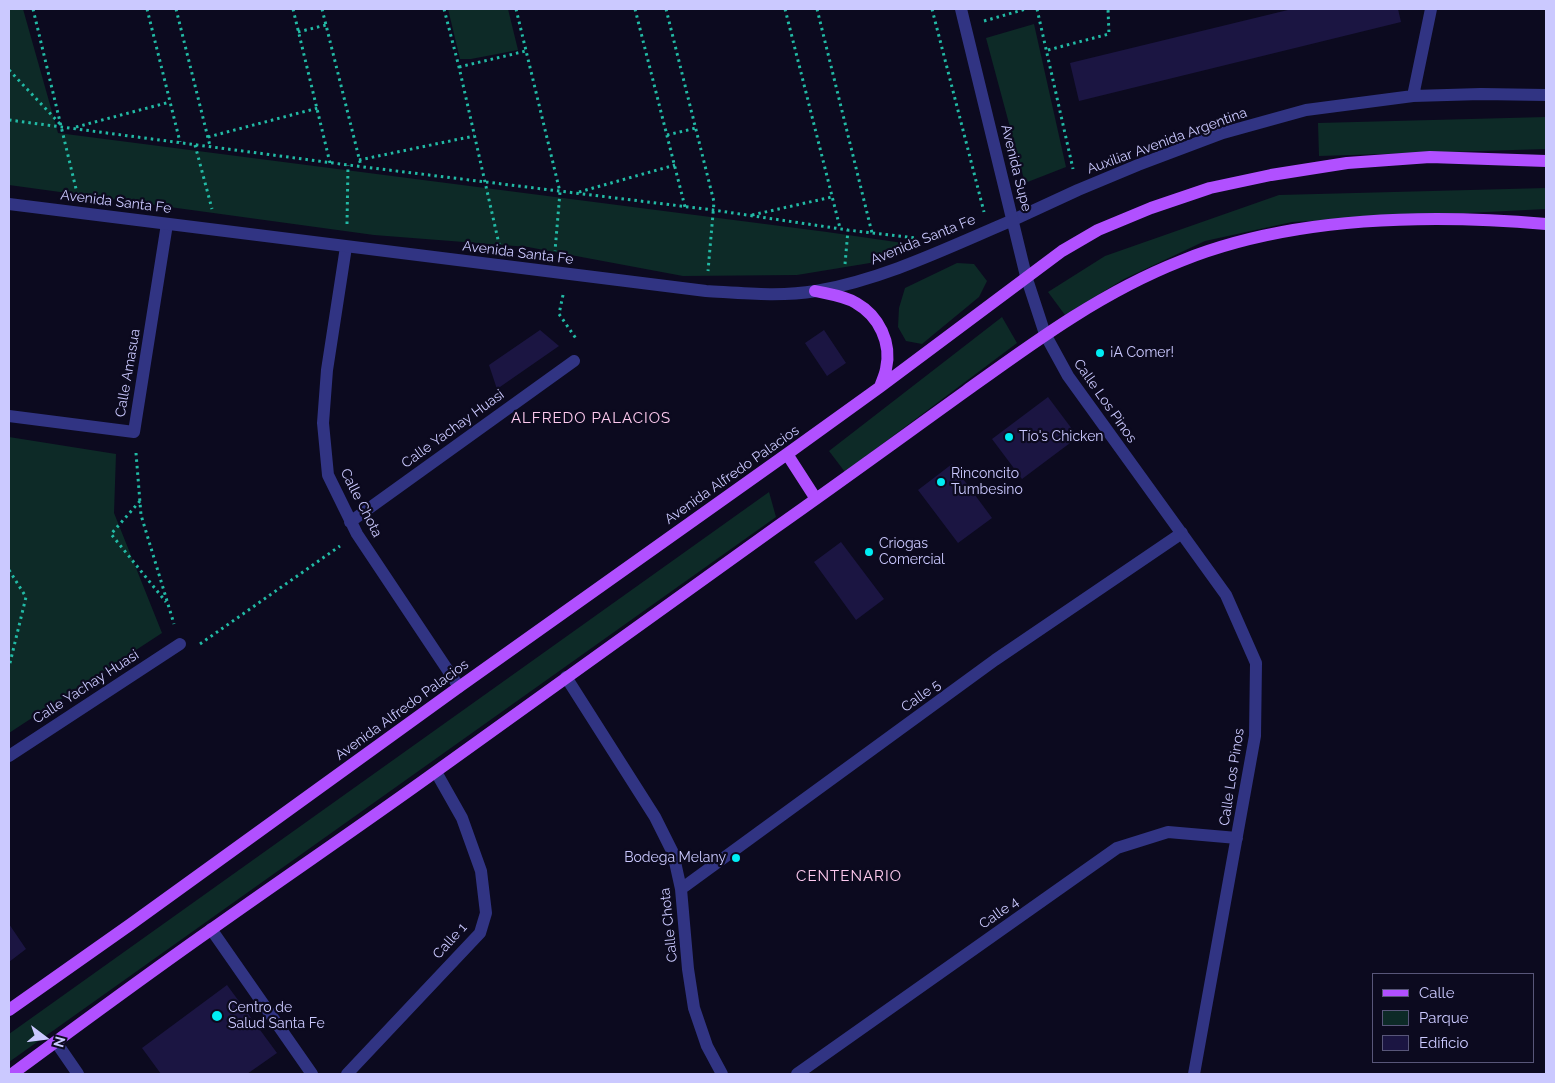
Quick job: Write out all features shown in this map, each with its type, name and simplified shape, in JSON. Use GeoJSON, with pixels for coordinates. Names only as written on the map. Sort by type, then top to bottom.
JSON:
{"type":"FeatureCollection","features":[{"type":"Feature","properties":{"kind":"main road","name":"Avenida Alfredo Palacios"},"geometry":{"type":"LineString","coordinates":[[9,1010],[880,387],[1062,250],[1098,230],[1151,208],[1210,188],[1271,175],[1347,163],[1430,157],[1546,161]]}},
{"type":"Feature","properties":{"kind":"main road"},"geometry":{"type":"LineString","coordinates":[[12,1074],[211,929],[436,772],[1045,334],[1114,292],[1184,260],[1226,245],[1271,234],[1342,224],[1417,219],[1506,220],[1546,224]]}},
{"type":"Feature","properties":{"kind":"main road"},"geometry":{"type":"LineString","coordinates":[[815,291],[855,302],[871,314],[882,330],[888,349],[886,369],[880,387]]}},
{"type":"Feature","properties":{"kind":"main road"},"geometry":{"type":"LineString","coordinates":[[787,454],[816,499]]}},
{"type":"Feature","properties":{"kind":"street","name":"Avenida Supe"},"geometry":{"type":"LineString","coordinates":[[961,9],[1026,276],[1045,334]]}},
{"type":"Feature","properties":{"kind":"street"},"geometry":{"type":"LineString","coordinates":[[1413,96],[1431,9]]}},
{"type":"Feature","properties":{"kind":"street","name":"Auxiliar Avenida Argentina"},"geometry":{"type":"LineString","coordinates":[[1013,220],[1078,190],[1223,133],[1306,110],[1413,96],[1546,95]]}},
{"type":"Feature","properties":{"kind":"street","name":"Avenida Santa Fe"},"geometry":{"type":"LineString","coordinates":[[9,204],[706,291],[770,294],[815,291],[893,270],[1013,220]]}},
{"type":"Feature","properties":{"kind":"street","name":"Calle Amasua"},"geometry":{"type":"LineString","coordinates":[[9,416],[134,432],[167,224]]}},
{"type":"Feature","properties":{"kind":"street","name":"Calle Chota"},"geometry":{"type":"LineString","coordinates":[[346,247],[327,370],[323,423],[328,475],[357,534],[459,687]]}},
{"type":"Feature","properties":{"kind":"street","name":"Calle Los Pinos"},"geometry":{"type":"LineString","coordinates":[[1045,334],[1068,376],[1226,595],[1256,663],[1255,736],[1194,1074]]}},
{"type":"Feature","properties":{"kind":"street","name":"Calle Yachay Huasi"},"geometry":{"type":"LineString","coordinates":[[350,522],[574,361]]}},
{"type":"Feature","properties":{"kind":"street","name":"Calle 5"},"geometry":{"type":"LineString","coordinates":[[681,888],[995,660],[1182,533]]}},
{"type":"Feature","properties":{"kind":"street","name":"Calle Yachay Huasi"},"geometry":{"type":"LineString","coordinates":[[9,756],[180,644]]}},
{"type":"Feature","properties":{"kind":"street","name":"Calle Chota"},"geometry":{"type":"LineString","coordinates":[[566,677],[655,817],[673,853],[681,888],[688,969],[694,1008],[707,1046],[722,1074]]}},
{"type":"Feature","properties":{"kind":"street","name":"Calle 1"},"geometry":{"type":"LineString","coordinates":[[347,1074],[480,933],[486,912],[481,870],[462,818],[436,772]]}},
{"type":"Feature","properties":{"kind":"street","name":"Calle 4"},"geometry":{"type":"LineString","coordinates":[[797,1074],[1117,848],[1168,832],[1237,838]]}},
{"type":"Feature","properties":{"kind":"street"},"geometry":{"type":"LineString","coordinates":[[211,929],[312,1074]]}},
{"type":"Feature","properties":{"kind":"street"},"geometry":{"type":"LineString","coordinates":[[56,1042],[78,1074]]}},
{"type":"Feature","properties":{"kind":"path"},"geometry":{"type":"LineString","coordinates":[[33,9],[82,213]]}},
{"type":"Feature","properties":{"kind":"path"},"geometry":{"type":"LineString","coordinates":[[147,9],[180,142]]}},
{"type":"Feature","properties":{"kind":"path"},"geometry":{"type":"LineString","coordinates":[[176,9],[210,146]]}},
{"type":"Feature","properties":{"kind":"path"},"geometry":{"type":"LineString","coordinates":[[293,9],[330,163]]}},
{"type":"Feature","properties":{"kind":"path"},"geometry":{"type":"LineString","coordinates":[[322,9],[360,166]]}},
{"type":"Feature","properties":{"kind":"path"},"geometry":{"type":"LineString","coordinates":[[444,9],[459,67],[503,266]]}},
{"type":"Feature","properties":{"kind":"path"},"geometry":{"type":"LineString","coordinates":[[516,9],[560,192],[552,272]]}},
{"type":"Feature","properties":{"kind":"path"},"geometry":{"type":"LineString","coordinates":[[635,9],[686,207]]}},
{"type":"Feature","properties":{"kind":"path"},"geometry":{"type":"LineString","coordinates":[[666,9],[714,202],[706,291]]}},
{"type":"Feature","properties":{"kind":"path"},"geometry":{"type":"LineString","coordinates":[[785,9],[840,228]]}},
{"type":"Feature","properties":{"kind":"path"},"geometry":{"type":"LineString","coordinates":[[817,9],[872,233]]}},
{"type":"Feature","properties":{"kind":"path"},"geometry":{"type":"LineString","coordinates":[[932,9],[982,213],[1007,198]]}},
{"type":"Feature","properties":{"kind":"path"},"geometry":{"type":"LineString","coordinates":[[965,26],[1026,9]]}},
{"type":"Feature","properties":{"kind":"path"},"geometry":{"type":"LineString","coordinates":[[1037,9],[1048,50],[1078,190]]}},
{"type":"Feature","properties":{"kind":"path"},"geometry":{"type":"LineString","coordinates":[[1048,50],[1109,34],[1108,9]]}},
{"type":"Feature","properties":{"kind":"path"},"geometry":{"type":"LineString","coordinates":[[298,32],[326,25]]}},
{"type":"Feature","properties":{"kind":"path"},"geometry":{"type":"LineString","coordinates":[[459,67],[526,51]]}},
{"type":"Feature","properties":{"kind":"path"},"geometry":{"type":"LineString","coordinates":[[9,70],[62,126]]}},
{"type":"Feature","properties":{"kind":"path"},"geometry":{"type":"LineString","coordinates":[[74,128],[170,102]]}},
{"type":"Feature","properties":{"kind":"path"},"geometry":{"type":"LineString","coordinates":[[208,137],[318,108]]}},
{"type":"Feature","properties":{"kind":"path"},"geometry":{"type":"LineString","coordinates":[[9,120],[330,163],[713,210],[848,230],[922,237]]}},
{"type":"Feature","properties":{"kind":"path"},"geometry":{"type":"LineString","coordinates":[[667,135],[696,128]]}},
{"type":"Feature","properties":{"kind":"path"},"geometry":{"type":"LineString","coordinates":[[359,160],[474,136]]}},
{"type":"Feature","properties":{"kind":"path"},"geometry":{"type":"LineString","coordinates":[[195,145],[217,230]]}},
{"type":"Feature","properties":{"kind":"path"},"geometry":{"type":"LineString","coordinates":[[346,247],[348,165]]}},
{"type":"Feature","properties":{"kind":"path"},"geometry":{"type":"LineString","coordinates":[[576,193],[675,165]]}},
{"type":"Feature","properties":{"kind":"path"},"geometry":{"type":"LineString","coordinates":[[1064,173],[1073,168]]}},
{"type":"Feature","properties":{"kind":"path"},"geometry":{"type":"LineString","coordinates":[[749,216],[832,197]]}},
{"type":"Feature","properties":{"kind":"path"},"geometry":{"type":"LineString","coordinates":[[843,285],[848,230]]}},
{"type":"Feature","properties":{"kind":"path"},"geometry":{"type":"LineString","coordinates":[[567,274],[559,314],[580,345],[574,361]]}},
{"type":"Feature","properties":{"kind":"path"},"geometry":{"type":"LineString","coordinates":[[134,432],[141,515],[180,644],[198,645],[357,534]]}},
{"type":"Feature","properties":{"kind":"path"},"geometry":{"type":"LineString","coordinates":[[140,501],[111,534],[169,606]]}},
{"type":"Feature","properties":{"kind":"path"},"geometry":{"type":"LineString","coordinates":[[9,570],[26,597],[9,667]]}},
{"type":"Feature","properties":{"kind":"green space"},"geometry":{"type":"Polygon","coordinates":[[[9,9],[23,9],[58,133],[917,245],[876,262],[797,275],[683,276],[528,247],[374,235],[9,185],[9,9]]]}},
{"type":"Feature","properties":{"kind":"green space"},"geometry":{"type":"Polygon","coordinates":[[[448,9],[508,9],[518,50],[471,59],[460,59],[448,9]]]}},
{"type":"Feature","properties":{"kind":"green space"},"geometry":{"type":"Polygon","coordinates":[[[1034,24],[1066,167],[1025,183],[986,38],[1034,24]]]}},
{"type":"Feature","properties":{"kind":"green space"},"geometry":{"type":"Polygon","coordinates":[[[1546,117],[1546,149],[1319,156],[1318,123],[1546,117]]]}},
{"type":"Feature","properties":{"kind":"green space"},"geometry":{"type":"Polygon","coordinates":[[[1546,188],[1546,209],[1292,222],[1205,241],[1124,279],[1065,315],[1048,292],[1105,256],[1279,195],[1546,188]]]}},
{"type":"Feature","properties":{"kind":"green space"},"geometry":{"type":"Polygon","coordinates":[[[957,263],[974,264],[987,281],[979,297],[922,344],[906,341],[898,327],[899,308],[905,288],[957,263]]]}},
{"type":"Feature","properties":{"kind":"green space"},"geometry":{"type":"Polygon","coordinates":[[[1002,317],[1017,343],[845,472],[829,451],[1002,317]]]}},
{"type":"Feature","properties":{"kind":"green space"},"geometry":{"type":"Polygon","coordinates":[[[9,437],[116,454],[114,513],[162,633],[9,733],[9,437]]]}},
{"type":"Feature","properties":{"kind":"green space"},"geometry":{"type":"Polygon","coordinates":[[[769,492],[776,517],[9,1062],[9,1034],[769,492]]]}},
{"type":"Feature","properties":{"kind":"building"},"geometry":{"type":"Polygon","coordinates":[[[1292,9],[1398,9],[1401,22],[1079,101],[1070,63],[1292,9]]]}},
{"type":"Feature","properties":{"kind":"building"},"geometry":{"type":"Polygon","coordinates":[[[540,330],[559,346],[497,389],[489,365],[540,330]]]}},
{"type":"Feature","properties":{"kind":"building"},"geometry":{"type":"Polygon","coordinates":[[[824,330],[846,363],[827,376],[805,343],[824,330]]]}},
{"type":"Feature","properties":{"kind":"building"},"geometry":{"type":"Polygon","coordinates":[[[1048,397],[1078,437],[1022,479],[992,439],[1048,397]]]}},
{"type":"Feature","properties":{"kind":"building"},"geometry":{"type":"Polygon","coordinates":[[[952,464],[992,518],[958,543],[918,490],[952,464]]]}},
{"type":"Feature","properties":{"kind":"building"},"geometry":{"type":"Polygon","coordinates":[[[841,542],[884,599],[856,620],[814,562],[841,542]]]}},
{"type":"Feature","properties":{"kind":"building"},"geometry":{"type":"Polygon","coordinates":[[[9,924],[26,949],[9,962],[9,924]]]}},
{"type":"Feature","properties":{"kind":"building","name":"Centro de Salud Santa Fe"},"geometry":{"type":"Polygon","coordinates":[[[227,985],[277,1053],[247,1074],[161,1074],[142,1048],[227,985]]]}},
{"type":"Feature","properties":{"kind":"place","name":"¡A Comer!"},"geometry":{"type":"Point","coordinates":[1100,353]}},
{"type":"Feature","properties":{"kind":"place","name":"Tío's Chicken"},"geometry":{"type":"Point","coordinates":[1009,437]}},
{"type":"Feature","properties":{"kind":"place","name":"Rinconcito Tumbesino"},"geometry":{"type":"Point","coordinates":[941,482]}},
{"type":"Feature","properties":{"kind":"place","name":"Criogas Comercial"},"geometry":{"type":"Point","coordinates":[869,552]}},
{"type":"Feature","properties":{"kind":"place","name":"Bodega Melany"},"geometry":{"type":"Point","coordinates":[736,858]}},
{"type":"Feature","properties":{"kind":"place","name":"Centro de Salud Santa Fe"},"geometry":{"type":"Point","coordinates":[217,1016]}},
{"type":"Feature","properties":{"kind":"district","name":"ALFREDO PALACIOS"},"geometry":{"type":"Point","coordinates":[591,418]}},
{"type":"Feature","properties":{"kind":"district","name":"CENTENARIO"},"geometry":{"type":"Point","coordinates":[849,876]}}]}
